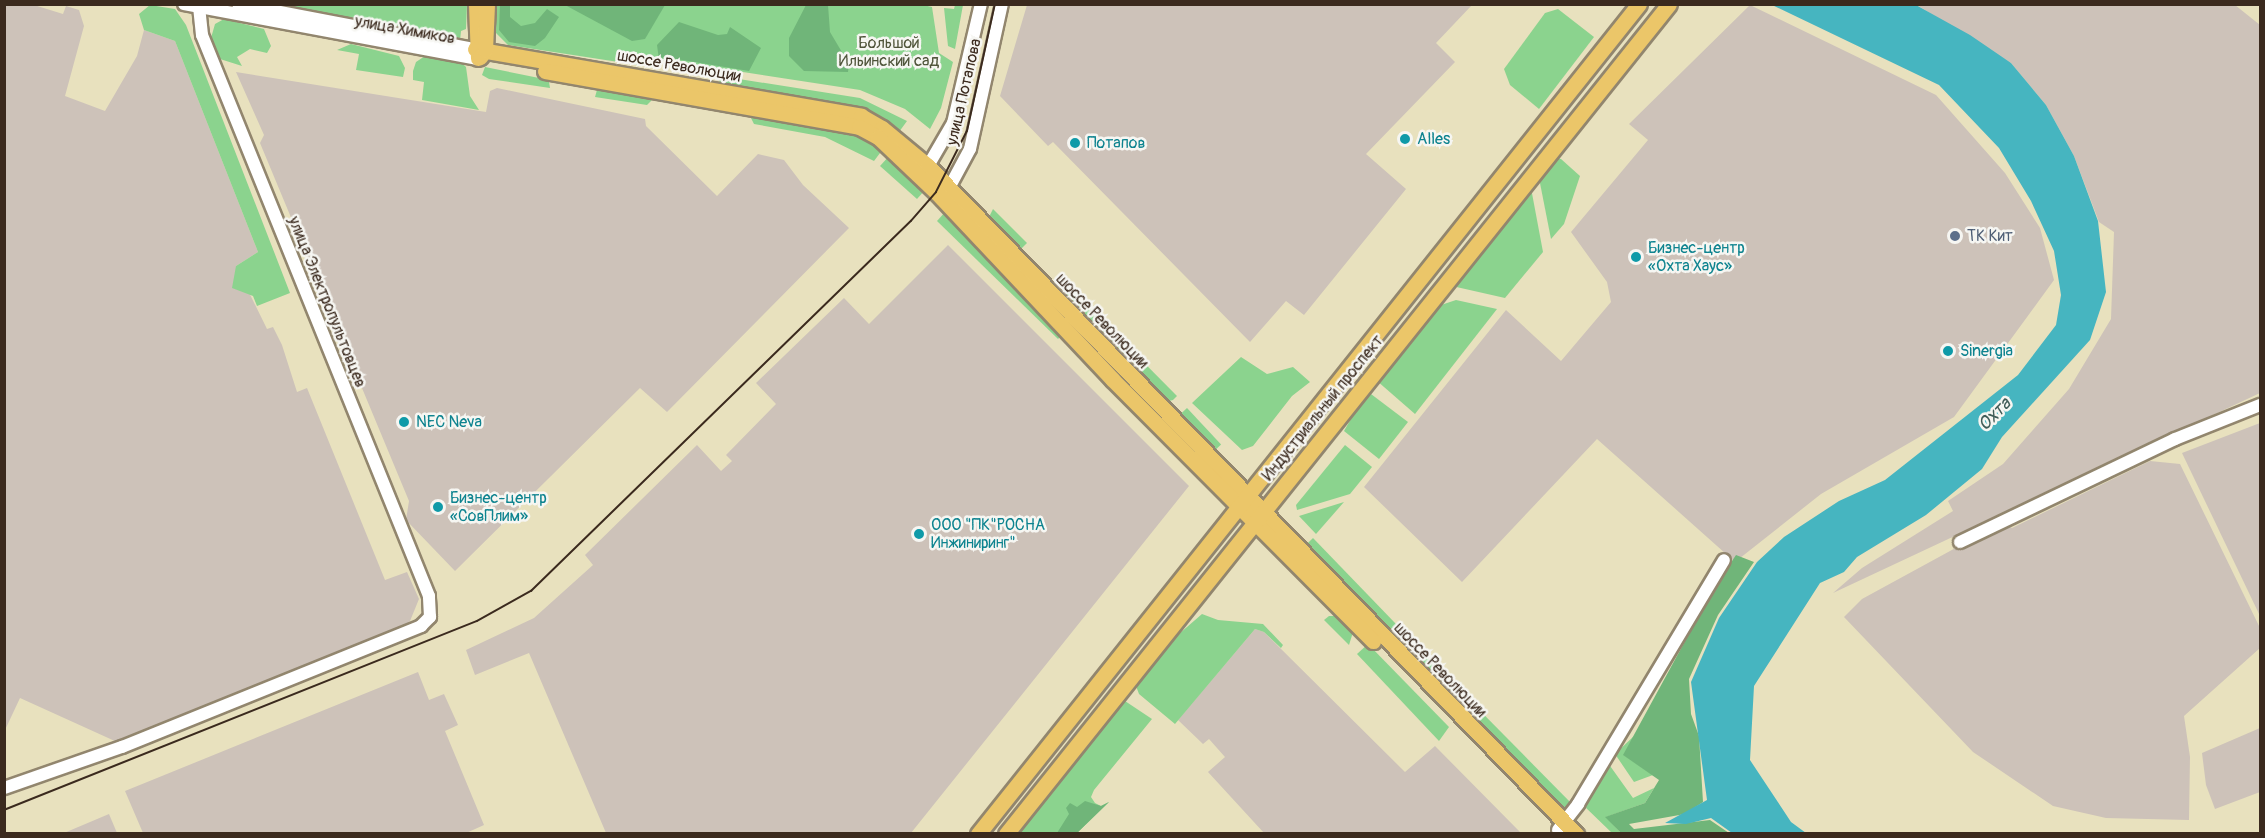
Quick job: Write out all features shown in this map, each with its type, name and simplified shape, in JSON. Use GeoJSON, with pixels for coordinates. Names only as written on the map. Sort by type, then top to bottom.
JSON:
{"type":"FeatureCollection","features":[{"type":"Feature","properties":{"kind":"main road"},"geometry":{"type":"LineString","coordinates":[[476,4],[480,53]]}},
{"type":"Feature","properties":{"kind":"main road"},"geometry":{"type":"LineString","coordinates":[[480,53],[487,4]]}},
{"type":"Feature","properties":{"kind":"main road","name":"Индустриальный проспект"},"geometry":{"type":"LineString","coordinates":[[978,834],[1639,4]]}},
{"type":"Feature","properties":{"kind":"main road","name":"Индустриальный проспект"},"geometry":{"type":"LineString","coordinates":[[1006,834],[1668,4]]}},
{"type":"Feature","properties":{"kind":"main road","name":"шоссе Революции"},"geometry":{"type":"LineString","coordinates":[[480,53],[861,116],[882,128],[928,166],[1243,501]]}},
{"type":"Feature","properties":{"kind":"main road","name":"шоссе Революции"},"geometry":{"type":"LineString","coordinates":[[480,53],[858,127],[891,147],[1259,517],[1565,830]]}},
{"type":"Feature","properties":{"kind":"main road"},"geometry":{"type":"LineString","coordinates":[[928,166],[931,187],[949,188]]}},
{"type":"Feature","properties":{"kind":"street","name":"улица Химиков"},"geometry":{"type":"LineString","coordinates":[[184,4],[480,53]]}},
{"type":"Feature","properties":{"kind":"street","name":"улица Химиков"},"geometry":{"type":"LineString","coordinates":[[238,4],[480,53]]}},
{"type":"Feature","properties":{"kind":"street","name":"улица Потапова"},"geometry":{"type":"LineString","coordinates":[[928,166],[953,123],[981,4]]}},
{"type":"Feature","properties":{"kind":"street","name":"улица Потапова"},"geometry":{"type":"LineString","coordinates":[[949,188],[970,150],[1002,4]]}},
{"type":"Feature","properties":{"kind":"street","name":"улица Электропультовцев"},"geometry":{"type":"LineString","coordinates":[[4,788],[122,747],[421,626],[431,610],[202,35],[199,6]]}},
{"type":"Feature","properties":{"kind":"street"},"geometry":{"type":"LineString","coordinates":[[1960,542],[2175,439],[2260,405]]}},
{"type":"Feature","properties":{"kind":"street"},"geometry":{"type":"LineString","coordinates":[[1565,830],[1724,560]]}},
{"type":"Feature","properties":{"kind":"shaded area"},"geometry":{"type":"Polygon","coordinates":[[[1027,4],[1472,5],[1436,43],[1455,62],[1366,154],[1406,189],[1304,315],[1286,301],[1250,342],[1053,142],[1048,146],[1000,96],[1027,4]]]}},
{"type":"Feature","properties":{"kind":"shaded area"},"geometry":{"type":"Polygon","coordinates":[[[5,5],[34,5],[63,14],[66,6],[79,10],[84,26],[65,96],[105,111],[137,56],[144,30],[175,41],[258,252],[236,266],[267,329],[273,327],[282,345],[297,392],[307,388],[385,580],[407,572],[419,599],[410,621],[392,637],[117,742],[20,698],[5,730],[5,5]]]}},
{"type":"Feature","properties":{"kind":"shaded area"},"geometry":{"type":"Polygon","coordinates":[[[1750,5],[1936,95],[2005,173],[2040,228],[2054,280],[1954,417],[1821,494],[1735,562],[1597,439],[1462,582],[1364,487],[1506,310],[1561,361],[1611,302],[1607,282],[1571,232],[1648,140],[1629,124],[1750,5]]]}},
{"type":"Feature","properties":{"kind":"shaded area"},"geometry":{"type":"Polygon","coordinates":[[[1917,5],[2235,5],[2260,25],[2260,393],[1833,593],[1862,568],[1953,511],[1948,501],[2003,464],[2069,389],[2111,319],[2114,232],[2099,222],[2074,156],[2046,105],[2011,63],[1917,5]]]}},
{"type":"Feature","properties":{"kind":"shaded area"},"geometry":{"type":"Polygon","coordinates":[[[236,72],[486,112],[490,91],[497,88],[645,119],[646,126],[717,196],[758,154],[784,160],[803,185],[849,228],[667,412],[640,388],[455,571],[406,520],[409,501],[260,143],[264,135],[236,72]]]}},
{"type":"Feature","properties":{"kind":"shaded area"},"geometry":{"type":"Polygon","coordinates":[[[948,245],[1189,486],[911,833],[606,833],[529,653],[475,675],[466,650],[534,618],[593,565],[585,555],[697,445],[721,471],[732,461],[726,455],[776,404],[756,383],[844,298],[869,324],[948,245]]]}},
{"type":"Feature","properties":{"kind":"shaded area"},"geometry":{"type":"Polygon","coordinates":[[[2260,423],[2260,616],[2182,453],[2260,423]]]}},
{"type":"Feature","properties":{"kind":"shaded area"},"geometry":{"type":"Polygon","coordinates":[[[2150,461],[2180,464],[2260,628],[2260,648],[2184,716],[2190,757],[2189,820],[2106,818],[2053,806],[1973,752],[1844,617],[1862,599],[1961,545],[2006,525],[2012,528],[2150,461]]]}},
{"type":"Feature","properties":{"kind":"shaded area"},"geometry":{"type":"Polygon","coordinates":[[[1255,629],[1264,632],[1405,772],[1435,746],[1521,833],[1264,833],[1208,772],[1225,757],[1209,739],[1203,744],[1178,720],[1255,629]]]}},
{"type":"Feature","properties":{"kind":"shaded area"},"geometry":{"type":"Polygon","coordinates":[[[418,672],[429,700],[444,694],[458,725],[445,731],[484,825],[464,834],[143,833],[125,791],[418,672]]]}},
{"type":"Feature","properties":{"kind":"shaded area"},"geometry":{"type":"Polygon","coordinates":[[[2260,728],[2260,792],[2215,809],[2206,785],[2202,753],[2260,728]]]}},
{"type":"Feature","properties":{"kind":"shaded area"},"geometry":{"type":"Polygon","coordinates":[[[109,814],[117,833],[64,833],[109,814]]]}},
{"type":"Feature","properties":{"kind":"green space"},"geometry":{"type":"Polygon","coordinates":[[[150,5],[175,9],[186,25],[290,293],[257,306],[253,296],[232,288],[236,266],[258,252],[175,41],[144,30],[139,14],[150,5]]]}},
{"type":"Feature","properties":{"kind":"green space"},"geometry":{"type":"Polygon","coordinates":[[[268,5],[467,5],[466,29],[461,31],[460,41],[268,5]]]}},
{"type":"Feature","properties":{"kind":"green space","name":"Большой Ильинский сад"},"geometry":{"type":"Polygon","coordinates":[[[496,5],[923,5],[932,7],[939,53],[953,62],[941,108],[930,129],[905,109],[860,90],[665,60],[651,67],[508,45],[496,33],[496,5]]]}},
{"type":"Feature","properties":{"kind":"green space"},"geometry":{"type":"Polygon","coordinates":[[[500,5],[510,5],[510,17],[521,26],[535,23],[547,9],[559,17],[545,38],[535,46],[509,42],[499,30],[500,5]]]}},
{"type":"Feature","properties":{"kind":"green space"},"geometry":{"type":"Polygon","coordinates":[[[565,5],[665,5],[645,39],[632,41],[565,5]]]}},
{"type":"Feature","properties":{"kind":"green space"},"geometry":{"type":"Polygon","coordinates":[[[806,5],[828,5],[830,32],[849,64],[848,72],[804,71],[789,56],[789,38],[806,5]]]}},
{"type":"Feature","properties":{"kind":"green space","name":"Большой Ильинский сад"},"geometry":{"type":"Polygon","coordinates":[[[955,5],[963,5],[955,49],[948,46],[944,8],[954,9],[955,5]]]}},
{"type":"Feature","properties":{"kind":"green space"},"geometry":{"type":"Polygon","coordinates":[[[1558,9],[1594,37],[1539,109],[1510,85],[1504,69],[1545,13],[1558,9]]]}},
{"type":"Feature","properties":{"kind":"green space"},"geometry":{"type":"Polygon","coordinates":[[[224,19],[264,29],[271,46],[267,53],[250,49],[237,57],[242,66],[220,59],[211,38],[215,24],[224,19]]]}},
{"type":"Feature","properties":{"kind":"green space"},"geometry":{"type":"Polygon","coordinates":[[[679,22],[718,35],[727,34],[730,27],[761,48],[749,71],[664,57],[659,60],[657,45],[679,22]]]}},
{"type":"Feature","properties":{"kind":"green space"},"geometry":{"type":"Polygon","coordinates":[[[351,44],[399,56],[405,68],[403,77],[356,70],[359,54],[337,50],[351,44]]]}},
{"type":"Feature","properties":{"kind":"green space"},"geometry":{"type":"Polygon","coordinates":[[[425,56],[460,61],[466,67],[470,96],[479,110],[422,100],[424,82],[413,80],[413,71],[416,62],[425,56]]]}},
{"type":"Feature","properties":{"kind":"green space"},"geometry":{"type":"Polygon","coordinates":[[[485,67],[539,78],[549,82],[550,88],[489,79],[482,75],[485,67]]]}},
{"type":"Feature","properties":{"kind":"green space"},"geometry":{"type":"Polygon","coordinates":[[[720,76],[860,98],[907,121],[899,132],[860,110],[719,85],[720,76]]]}},
{"type":"Feature","properties":{"kind":"green space"},"geometry":{"type":"Polygon","coordinates":[[[606,88],[656,96],[647,105],[595,97],[597,90],[606,88]]]}},
{"type":"Feature","properties":{"kind":"green space"},"geometry":{"type":"Polygon","coordinates":[[[748,112],[856,133],[883,149],[874,161],[825,137],[754,124],[748,112]]]}},
{"type":"Feature","properties":{"kind":"green space"},"geometry":{"type":"Polygon","coordinates":[[[890,155],[925,190],[917,199],[880,166],[890,155]]]}},
{"type":"Feature","properties":{"kind":"green space"},"geometry":{"type":"Polygon","coordinates":[[[1555,158],[1561,159],[1580,176],[1564,224],[1551,239],[1539,178],[1555,158]]]}},
{"type":"Feature","properties":{"kind":"green space"},"geometry":{"type":"Polygon","coordinates":[[[1531,188],[1543,252],[1505,298],[1452,286],[1531,188]]]}},
{"type":"Feature","properties":{"kind":"green space"},"geometry":{"type":"Polygon","coordinates":[[[993,209],[1027,243],[1021,249],[988,219],[993,209]]]}},
{"type":"Feature","properties":{"kind":"green space"},"geometry":{"type":"Polygon","coordinates":[[[946,211],[1062,335],[1058,339],[937,221],[946,211]]]}},
{"type":"Feature","properties":{"kind":"green space"},"geometry":{"type":"Polygon","coordinates":[[[1067,285],[1177,396],[1173,400],[1169,401],[1129,366],[1067,302],[1061,291],[1067,285]]]}},
{"type":"Feature","properties":{"kind":"green space"},"geometry":{"type":"Polygon","coordinates":[[[1456,300],[1497,309],[1415,414],[1376,380],[1435,307],[1456,300]]]}},
{"type":"Feature","properties":{"kind":"green space"},"geometry":{"type":"Polygon","coordinates":[[[1241,357],[1267,374],[1293,367],[1310,382],[1292,396],[1253,446],[1242,450],[1192,403],[1241,357]]]}},
{"type":"Feature","properties":{"kind":"green space"},"geometry":{"type":"Polygon","coordinates":[[[1367,391],[1408,422],[1379,459],[1344,431],[1367,391]]]}},
{"type":"Feature","properties":{"kind":"green space"},"geometry":{"type":"Polygon","coordinates":[[[1187,408],[1221,445],[1215,451],[1180,414],[1187,408]]]}},
{"type":"Feature","properties":{"kind":"green space"},"geometry":{"type":"Polygon","coordinates":[[[1345,445],[1372,467],[1350,494],[1297,510],[1296,505],[1345,445]]]}},
{"type":"Feature","properties":{"kind":"green space"},"geometry":{"type":"Polygon","coordinates":[[[1344,502],[1316,534],[1299,516],[1344,502]]]}},
{"type":"Feature","properties":{"kind":"green space"},"geometry":{"type":"Polygon","coordinates":[[[1313,538],[1411,639],[1404,646],[1306,545],[1313,538]]]}},
{"type":"Feature","properties":{"kind":"green space"},"geometry":{"type":"Polygon","coordinates":[[[1736,555],[1754,562],[1718,615],[1689,679],[1691,714],[1699,736],[1703,802],[1685,814],[1629,824],[1634,829],[1710,820],[1729,833],[1621,833],[1605,817],[1645,803],[1659,780],[1623,755],[1714,588],[1736,555]]]}},
{"type":"Feature","properties":{"kind":"green space"},"geometry":{"type":"Polygon","coordinates":[[[1202,614],[1218,620],[1263,624],[1283,645],[1281,648],[1264,632],[1255,629],[1175,724],[1139,694],[1136,686],[1172,640],[1202,614]]]}},
{"type":"Feature","properties":{"kind":"green space"},"geometry":{"type":"Polygon","coordinates":[[[1329,616],[1337,616],[1354,629],[1349,645],[1324,620],[1329,616]]]}},
{"type":"Feature","properties":{"kind":"green space"},"geometry":{"type":"Polygon","coordinates":[[[1368,644],[1449,727],[1439,741],[1357,654],[1368,644]]]}},
{"type":"Feature","properties":{"kind":"green space"},"geometry":{"type":"Polygon","coordinates":[[[1422,652],[1574,806],[1558,808],[1421,667],[1422,652]]]}},
{"type":"Feature","properties":{"kind":"green space"},"geometry":{"type":"Polygon","coordinates":[[[1125,701],[1152,719],[1094,790],[1091,797],[1095,803],[1101,806],[1109,802],[1077,833],[1018,834],[1125,701]]]}},
{"type":"Feature","properties":{"kind":"green space"},"geometry":{"type":"Polygon","coordinates":[[[1634,736],[1624,755],[1653,775],[1634,782],[1615,754],[1634,736]]]}},
{"type":"Feature","properties":{"kind":"green space"},"geometry":{"type":"Polygon","coordinates":[[[1608,763],[1633,798],[1654,788],[1645,803],[1606,817],[1621,833],[1612,833],[1583,805],[1608,763]]]}},
{"type":"Feature","properties":{"kind":"green space"},"geometry":{"type":"Polygon","coordinates":[[[1085,801],[1101,806],[1109,802],[1077,833],[1057,833],[1069,814],[1066,808],[1070,803],[1077,807],[1085,801]]]}},
{"type":"Feature","properties":{"kind":"water","name":"Охта"},"geometry":{"type":"Polygon","coordinates":[[[1772,5],[1916,5],[1970,35],[2011,63],[2046,105],[2074,156],[2098,221],[2106,292],[2090,340],[2002,437],[1982,469],[1926,515],[1857,557],[1844,572],[1820,583],[1754,686],[1750,760],[1791,822],[1806,833],[1732,833],[1711,818],[1686,824],[1665,823],[1707,800],[1691,682],[1719,618],[1757,562],[1784,537],[1839,501],[1885,480],[2018,375],[2056,325],[2061,295],[2054,251],[2031,201],[1999,148],[1939,85],[1772,5]]]}},
{"type":"Feature","properties":{"kind":"tram line"},"geometry":{"type":"LineString","coordinates":[[4,810],[477,621],[531,591],[911,221],[936,192],[967,131],[995,4]]}},
{"type":"Feature","properties":{"kind":"place","name":"Alles"},"geometry":{"type":"Point","coordinates":[1405,139]}},
{"type":"Feature","properties":{"kind":"place","name":"Потапов"},"geometry":{"type":"Point","coordinates":[1075,143]}},
{"type":"Feature","properties":{"kind":"place","name":"ТК Кит"},"geometry":{"type":"Point","coordinates":[1955,236]}},
{"type":"Feature","properties":{"kind":"place","name":"Бизнес-центр «Охта Хаус»"},"geometry":{"type":"Point","coordinates":[1636,257]}},
{"type":"Feature","properties":{"kind":"place","name":"Sinergia"},"geometry":{"type":"Point","coordinates":[1948,351]}},
{"type":"Feature","properties":{"kind":"place","name":"NEC Neva"},"geometry":{"type":"Point","coordinates":[404,422]}},
{"type":"Feature","properties":{"kind":"place","name":"Бизнес-центр «СовПлим»"},"geometry":{"type":"Point","coordinates":[438,507]}},
{"type":"Feature","properties":{"kind":"place","name":"ООО \"ПК\"РОСНА Инжиниринг\""},"geometry":{"type":"Point","coordinates":[919,534]}}]}
